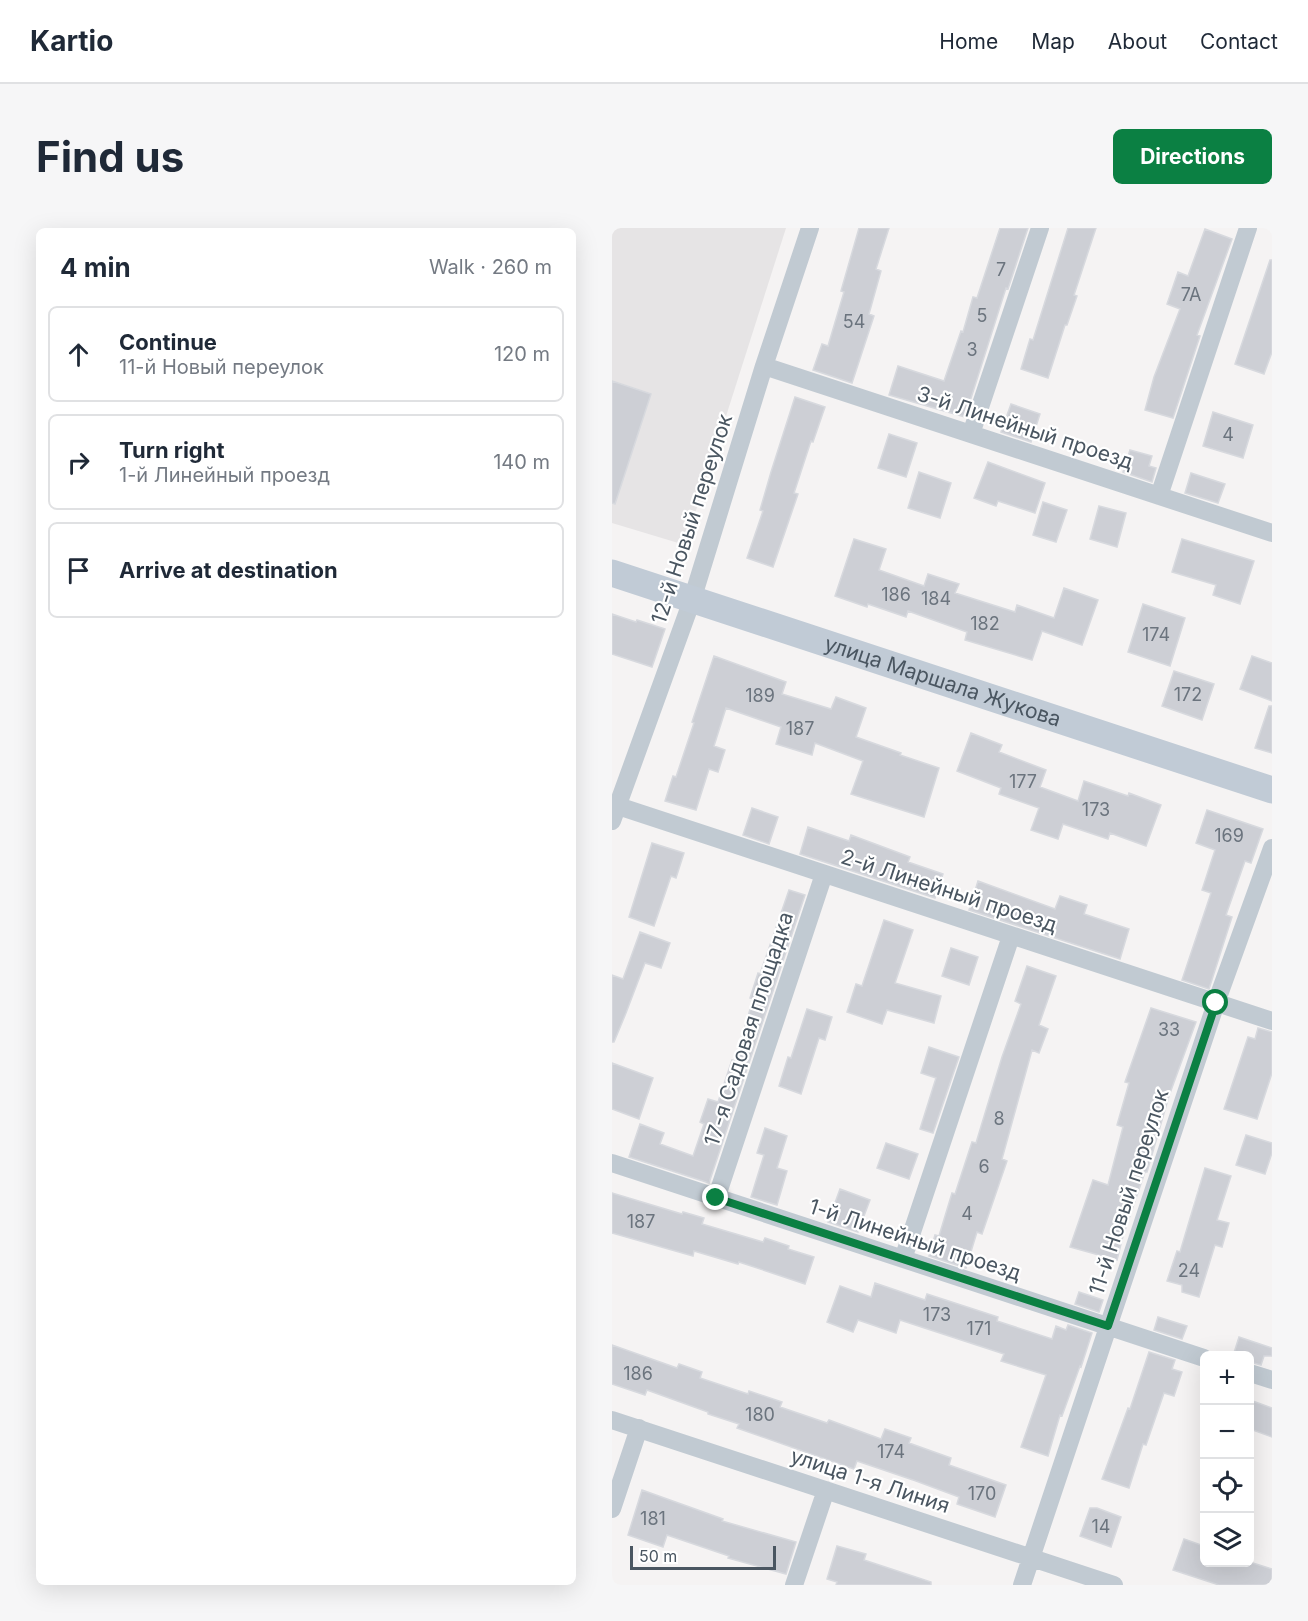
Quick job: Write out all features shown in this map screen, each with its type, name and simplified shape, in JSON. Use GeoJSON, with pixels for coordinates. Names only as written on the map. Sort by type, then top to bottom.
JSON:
{"type":"FeatureCollection","features":[{"type":"Feature","properties":{"kind":"main road","name":"улица Маршала Жукова"},"geometry":{"type":"LineString","coordinates":[[612,573],[1272,790]]}},
{"type":"Feature","properties":{"kind":"street","name":"12-й Новый переулок"},"geometry":{"type":"LineString","coordinates":[[614,810],[692,600],[764,366],[810,228]]}},
{"type":"Feature","properties":{"kind":"street"},"geometry":{"type":"LineString","coordinates":[[971,434],[1040,228]]}},
{"type":"Feature","properties":{"kind":"street"},"geometry":{"type":"LineString","coordinates":[[1159,496],[1248,228]]}},
{"type":"Feature","properties":{"kind":"street","name":"3-й Линейный проезд"},"geometry":{"type":"LineString","coordinates":[[764,366],[1272,533]]}},
{"type":"Feature","properties":{"kind":"street","name":"2-й Линейный проезд"},"geometry":{"type":"LineString","coordinates":[[614,810],[824,874],[1272,1022]]}},
{"type":"Feature","properties":{"kind":"street","name":"11-й Новый переулок"},"geometry":{"type":"LineString","coordinates":[[1022,1585],[1216,1003],[1272,848]]}},
{"type":"Feature","properties":{"kind":"street","name":"17-я Садовая площадка"},"geometry":{"type":"LineString","coordinates":[[716,1198],[824,874]]}},
{"type":"Feature","properties":{"kind":"street"},"geometry":{"type":"LineString","coordinates":[[903,1259],[1011,936]]}},
{"type":"Feature","properties":{"kind":"street","name":"1-й Линейный проезд"},"geometry":{"type":"LineString","coordinates":[[612,1164],[1200,1357]]}},
{"type":"Feature","properties":{"kind":"street"},"geometry":{"type":"LineString","coordinates":[[1254,1374],[1272,1380]]}},
{"type":"Feature","properties":{"kind":"street","name":"улица 1-я Линия"},"geometry":{"type":"LineString","coordinates":[[612,1419],[1114,1585]]}},
{"type":"Feature","properties":{"kind":"street"},"geometry":{"type":"LineString","coordinates":[[612,1509],[639,1428]]}},
{"type":"Feature","properties":{"kind":"street"},"geometry":{"type":"LineString","coordinates":[[794,1585],[826,1490]]}},
{"type":"Feature","properties":{"kind":"shaded area"},"geometry":{"type":"Polygon","coordinates":[[[612,228],[786,228],[685,545],[612,523],[612,228]]]}},
{"type":"Feature","properties":{"kind":"building"},"geometry":{"type":"Polygon","coordinates":[[[859,228],[889,228],[876,269],[881,271],[869,314],[874,316],[852,383],[813,370],[822,344],[828,346],[859,228]]]}},
{"type":"Feature","properties":{"kind":"building"},"geometry":{"type":"Polygon","coordinates":[[[1000,228],[1028,228],[1008,289],[1006,288],[965,417],[889,395],[898,366],[944,381],[961,331],[963,332],[973,297],[977,298],[1000,228]]]}},
{"type":"Feature","properties":{"kind":"building"},"geometry":{"type":"Polygon","coordinates":[[[1068,228],[1096,228],[1074,295],[1077,296],[1048,378],[1021,369],[1030,339],[1033,340],[1068,228]]]}},
{"type":"Feature","properties":{"kind":"building"},"geometry":{"type":"Polygon","coordinates":[[[1205,229],[1232,239],[1197,335],[1200,336],[1173,418],[1145,410],[1154,377],[1180,309],[1167,304],[1178,272],[1188,276],[1205,229]]]}},
{"type":"Feature","properties":{"kind":"building"},"geometry":{"type":"Polygon","coordinates":[[[1270,260],[1272,260],[1272,352],[1264,374],[1235,364],[1270,260]]]}},
{"type":"Feature","properties":{"kind":"building"},"geometry":{"type":"Polygon","coordinates":[[[612,381],[651,394],[615,504],[612,503],[612,381]]]}},
{"type":"Feature","properties":{"kind":"building"},"geometry":{"type":"Polygon","coordinates":[[[795,397],[825,407],[794,493],[798,494],[773,567],[747,558],[763,511],[760,510],[795,397]]]}},
{"type":"Feature","properties":{"kind":"building"},"geometry":{"type":"Polygon","coordinates":[[[1011,404],[1040,414],[1031,442],[1001,432],[1011,404]]]}},
{"type":"Feature","properties":{"kind":"building"},"geometry":{"type":"Polygon","coordinates":[[[1213,412],[1253,425],[1243,458],[1203,446],[1213,412]]]}},
{"type":"Feature","properties":{"kind":"building"},"geometry":{"type":"Polygon","coordinates":[[[889,434],[917,443],[906,477],[878,468],[889,434]]]}},
{"type":"Feature","properties":{"kind":"building"},"geometry":{"type":"Polygon","coordinates":[[[1130,450],[1152,456],[1149,466],[1156,468],[1152,482],[1123,472],[1130,450]]]}},
{"type":"Feature","properties":{"kind":"building"},"geometry":{"type":"Polygon","coordinates":[[[988,462],[1045,483],[1035,513],[998,501],[996,506],[974,498],[988,462]]]}},
{"type":"Feature","properties":{"kind":"building"},"geometry":{"type":"Polygon","coordinates":[[[919,472],[951,483],[940,518],[908,508],[919,472]]]}},
{"type":"Feature","properties":{"kind":"building"},"geometry":{"type":"Polygon","coordinates":[[[1191,473],[1225,484],[1218,503],[1185,493],[1191,473]]]}},
{"type":"Feature","properties":{"kind":"building"},"geometry":{"type":"Polygon","coordinates":[[[1043,502],[1067,510],[1056,542],[1033,535],[1043,502]]]}},
{"type":"Feature","properties":{"kind":"building"},"geometry":{"type":"Polygon","coordinates":[[[1099,506],[1126,513],[1117,547],[1090,539],[1099,506]]]}},
{"type":"Feature","properties":{"kind":"building"},"geometry":{"type":"Polygon","coordinates":[[[854,539],[886,549],[879,570],[924,586],[928,574],[959,584],[955,593],[1015,612],[1017,605],[1054,618],[1064,588],[1098,600],[1082,645],[1042,631],[1032,660],[965,640],[967,632],[908,611],[906,617],[835,596],[854,539]]]}},
{"type":"Feature","properties":{"kind":"building"},"geometry":{"type":"Polygon","coordinates":[[[1182,539],[1254,561],[1240,604],[1213,595],[1216,585],[1172,572],[1182,539]]]}},
{"type":"Feature","properties":{"kind":"building"},"geometry":{"type":"Polygon","coordinates":[[[1143,604],[1185,618],[1170,666],[1128,652],[1143,604]]]}},
{"type":"Feature","properties":{"kind":"building"},"geometry":{"type":"Polygon","coordinates":[[[612,614],[665,629],[652,667],[612,654],[612,614]]]}},
{"type":"Feature","properties":{"kind":"building"},"geometry":{"type":"Polygon","coordinates":[[[714,656],[786,682],[782,694],[831,709],[836,697],[866,708],[856,737],[939,768],[924,817],[851,794],[863,761],[815,743],[812,755],[776,744],[781,727],[726,708],[714,746],[725,750],[718,772],[709,769],[696,810],[665,801],[673,776],[676,777],[714,656]]]}},
{"type":"Feature","properties":{"kind":"building"},"geometry":{"type":"Polygon","coordinates":[[[1252,656],[1272,663],[1272,701],[1240,689],[1252,656]]]}},
{"type":"Feature","properties":{"kind":"building"},"geometry":{"type":"Polygon","coordinates":[[[1174,671],[1214,684],[1202,720],[1162,706],[1174,671]]]}},
{"type":"Feature","properties":{"kind":"building"},"geometry":{"type":"Polygon","coordinates":[[[1269,706],[1272,706],[1272,753],[1255,748],[1269,706]]]}},
{"type":"Feature","properties":{"kind":"building"},"geometry":{"type":"Polygon","coordinates":[[[971,733],[1002,745],[999,752],[1046,770],[1040,787],[1078,801],[1084,781],[1128,796],[1129,793],[1161,805],[1146,846],[1110,833],[1108,839],[1063,824],[1058,839],[1031,830],[1039,808],[999,794],[1001,788],[957,771],[971,733]]]}},
{"type":"Feature","properties":{"kind":"building"},"geometry":{"type":"Polygon","coordinates":[[[752,808],[778,817],[769,844],[743,835],[752,808]]]}},
{"type":"Feature","properties":{"kind":"building"},"geometry":{"type":"Polygon","coordinates":[[[1207,810],[1263,829],[1251,863],[1245,861],[1226,915],[1232,917],[1209,989],[1182,980],[1211,893],[1202,890],[1215,850],[1196,843],[1207,810]]]}},
{"type":"Feature","properties":{"kind":"building"},"geometry":{"type":"Polygon","coordinates":[[[808,827],[849,841],[851,835],[910,857],[908,862],[943,874],[935,898],[800,854],[808,827]]]}},
{"type":"Feature","properties":{"kind":"building"},"geometry":{"type":"Polygon","coordinates":[[[652,843],[684,853],[676,878],[671,876],[654,926],[629,917],[652,843]]]}},
{"type":"Feature","properties":{"kind":"building"},"geometry":{"type":"Polygon","coordinates":[[[978,881],[1055,909],[1060,896],[1087,905],[1084,914],[1129,929],[1120,959],[969,910],[978,881]]]}},
{"type":"Feature","properties":{"kind":"building"},"geometry":{"type":"Polygon","coordinates":[[[789,890],[805,895],[709,1183],[629,1157],[640,1124],[664,1133],[660,1144],[693,1156],[704,1124],[700,1122],[708,1099],[718,1102],[732,1060],[735,1061],[753,999],[750,998],[789,890]]]}},
{"type":"Feature","properties":{"kind":"building"},"geometry":{"type":"Polygon","coordinates":[[[884,920],[913,930],[895,983],[941,996],[934,1023],[887,1010],[882,1024],[847,1012],[856,984],[862,986],[884,920]]]}},
{"type":"Feature","properties":{"kind":"building"},"geometry":{"type":"Polygon","coordinates":[[[640,932],[670,943],[661,968],[645,963],[614,1042],[612,1042],[612,975],[623,979],[640,932]]]}},
{"type":"Feature","properties":{"kind":"building"},"geometry":{"type":"Polygon","coordinates":[[[951,948],[978,957],[969,985],[942,976],[951,948]]]}},
{"type":"Feature","properties":{"kind":"building"},"geometry":{"type":"Polygon","coordinates":[[[1027,966],[1056,976],[1039,1025],[1048,1029],[1039,1053],[1032,1050],[1002,1159],[1007,1161],[982,1234],[977,1232],[966,1268],[929,1256],[935,1235],[939,1236],[952,1193],[955,1194],[972,1142],[976,1143],[1021,1004],[1015,1001],[1027,966]]]}},
{"type":"Feature","properties":{"kind":"building"},"geometry":{"type":"Polygon","coordinates":[[[1151,1008],[1196,1022],[1169,1096],[1147,1172],[1145,1172],[1123,1236],[1117,1260],[1070,1247],[1093,1180],[1108,1185],[1123,1127],[1117,1125],[1129,1083],[1125,1082],[1151,1008]]]}},
{"type":"Feature","properties":{"kind":"building"},"geometry":{"type":"Polygon","coordinates":[[[807,1009],[832,1017],[825,1040],[819,1038],[801,1094],[779,1086],[807,1009]]]}},
{"type":"Feature","properties":{"kind":"building"},"geometry":{"type":"Polygon","coordinates":[[[1258,1028],[1272,1032],[1272,1073],[1257,1119],[1224,1109],[1248,1037],[1255,1039],[1258,1028]]]}},
{"type":"Feature","properties":{"kind":"building"},"geometry":{"type":"Polygon","coordinates":[[[929,1047],[959,1057],[933,1133],[920,1129],[936,1078],[921,1073],[929,1047]]]}},
{"type":"Feature","properties":{"kind":"building"},"geometry":{"type":"Polygon","coordinates":[[[612,1063],[653,1078],[639,1119],[612,1109],[612,1063]]]}},
{"type":"Feature","properties":{"kind":"building"},"geometry":{"type":"Polygon","coordinates":[[[765,1128],[787,1136],[777,1168],[787,1171],[777,1205],[751,1197],[764,1155],[757,1153],[765,1128]]]}},
{"type":"Feature","properties":{"kind":"building"},"geometry":{"type":"Polygon","coordinates":[[[1246,1135],[1272,1143],[1272,1153],[1265,1174],[1236,1165],[1246,1135]]]}},
{"type":"Feature","properties":{"kind":"building"},"geometry":{"type":"Polygon","coordinates":[[[886,1143],[918,1154],[909,1179],[877,1168],[886,1143]]]}},
{"type":"Feature","properties":{"kind":"building"},"geometry":{"type":"Polygon","coordinates":[[[1205,1168],[1231,1176],[1217,1220],[1229,1223],[1222,1247],[1215,1245],[1199,1297],[1182,1292],[1182,1285],[1167,1281],[1177,1251],[1180,1252],[1205,1168]]]}},
{"type":"Feature","properties":{"kind":"building"},"geometry":{"type":"Polygon","coordinates":[[[840,1189],[870,1200],[858,1232],[828,1222],[840,1189]]]}},
{"type":"Feature","properties":{"kind":"building"},"geometry":{"type":"Polygon","coordinates":[[[612,1193],[682,1214],[683,1212],[704,1218],[702,1224],[763,1242],[765,1238],[789,1246],[788,1249],[814,1257],[805,1284],[739,1262],[738,1264],[694,1251],[693,1256],[612,1233],[612,1193]]]}},
{"type":"Feature","properties":{"kind":"building"},"geometry":{"type":"Polygon","coordinates":[[[875,1283],[925,1300],[927,1294],[998,1317],[997,1321],[1052,1339],[1056,1326],[1066,1330],[1068,1325],[1092,1333],[1062,1416],[1060,1415],[1048,1456],[1021,1447],[1046,1375],[1001,1361],[1004,1354],[900,1320],[896,1333],[858,1320],[853,1332],[827,1322],[840,1286],[871,1297],[875,1283]]]}},
{"type":"Feature","properties":{"kind":"building"},"geometry":{"type":"Polygon","coordinates":[[[1079,1292],[1103,1300],[1099,1312],[1075,1304],[1079,1292]]]}},
{"type":"Feature","properties":{"kind":"building"},"geometry":{"type":"Polygon","coordinates":[[[1158,1317],[1187,1326],[1182,1339],[1154,1330],[1158,1317]]]}},
{"type":"Feature","properties":{"kind":"building"},"geometry":{"type":"Polygon","coordinates":[[[1239,1337],[1272,1348],[1272,1356],[1264,1356],[1261,1365],[1254,1363],[1254,1351],[1235,1351],[1239,1337]]]}},
{"type":"Feature","properties":{"kind":"building"},"geometry":{"type":"Polygon","coordinates":[[[612,1345],[677,1368],[679,1364],[702,1372],[700,1378],[748,1394],[749,1391],[782,1402],[780,1407],[827,1423],[829,1420],[881,1439],[885,1429],[911,1438],[909,1443],[951,1458],[949,1465],[1006,1485],[995,1517],[957,1504],[959,1497],[916,1481],[857,1461],[854,1469],[737,1428],[739,1424],[647,1390],[645,1395],[612,1384],[612,1345]]]}},
{"type":"Feature","properties":{"kind":"building"},"geometry":{"type":"Polygon","coordinates":[[[1149,1352],[1175,1360],[1172,1369],[1182,1372],[1174,1396],[1164,1393],[1146,1445],[1143,1444],[1129,1488],[1102,1479],[1128,1408],[1130,1409],[1149,1352]]]}},
{"type":"Feature","properties":{"kind":"building"},"geometry":{"type":"Polygon","coordinates":[[[1254,1401],[1272,1408],[1272,1437],[1254,1430],[1254,1401]]]}},
{"type":"Feature","properties":{"kind":"building"},"geometry":{"type":"Polygon","coordinates":[[[642,1490],[723,1519],[722,1521],[796,1542],[786,1574],[728,1558],[729,1556],[667,1535],[663,1547],[628,1535],[642,1490]]]}},
{"type":"Feature","properties":{"kind":"building"},"geometry":{"type":"Polygon","coordinates":[[[1090,1508],[1097,1508],[1121,1517],[1111,1547],[1080,1536],[1090,1508]]]}},
{"type":"Feature","properties":{"kind":"building"},"geometry":{"type":"Polygon","coordinates":[[[1184,1539],[1200,1545],[1200,1567],[1254,1567],[1254,1563],[1272,1569],[1272,1585],[1219,1585],[1173,1570],[1184,1539]]]}},
{"type":"Feature","properties":{"kind":"building"},"geometry":{"type":"Polygon","coordinates":[[[837,1546],[866,1554],[864,1560],[931,1582],[931,1585],[836,1585],[837,1582],[827,1579],[837,1546]]]}},
{"type":"Feature","properties":{"kind":"route"},"geometry":{"type":"LineString","coordinates":[[716,1198],[1108,1326],[1216,1003]]}}]}
